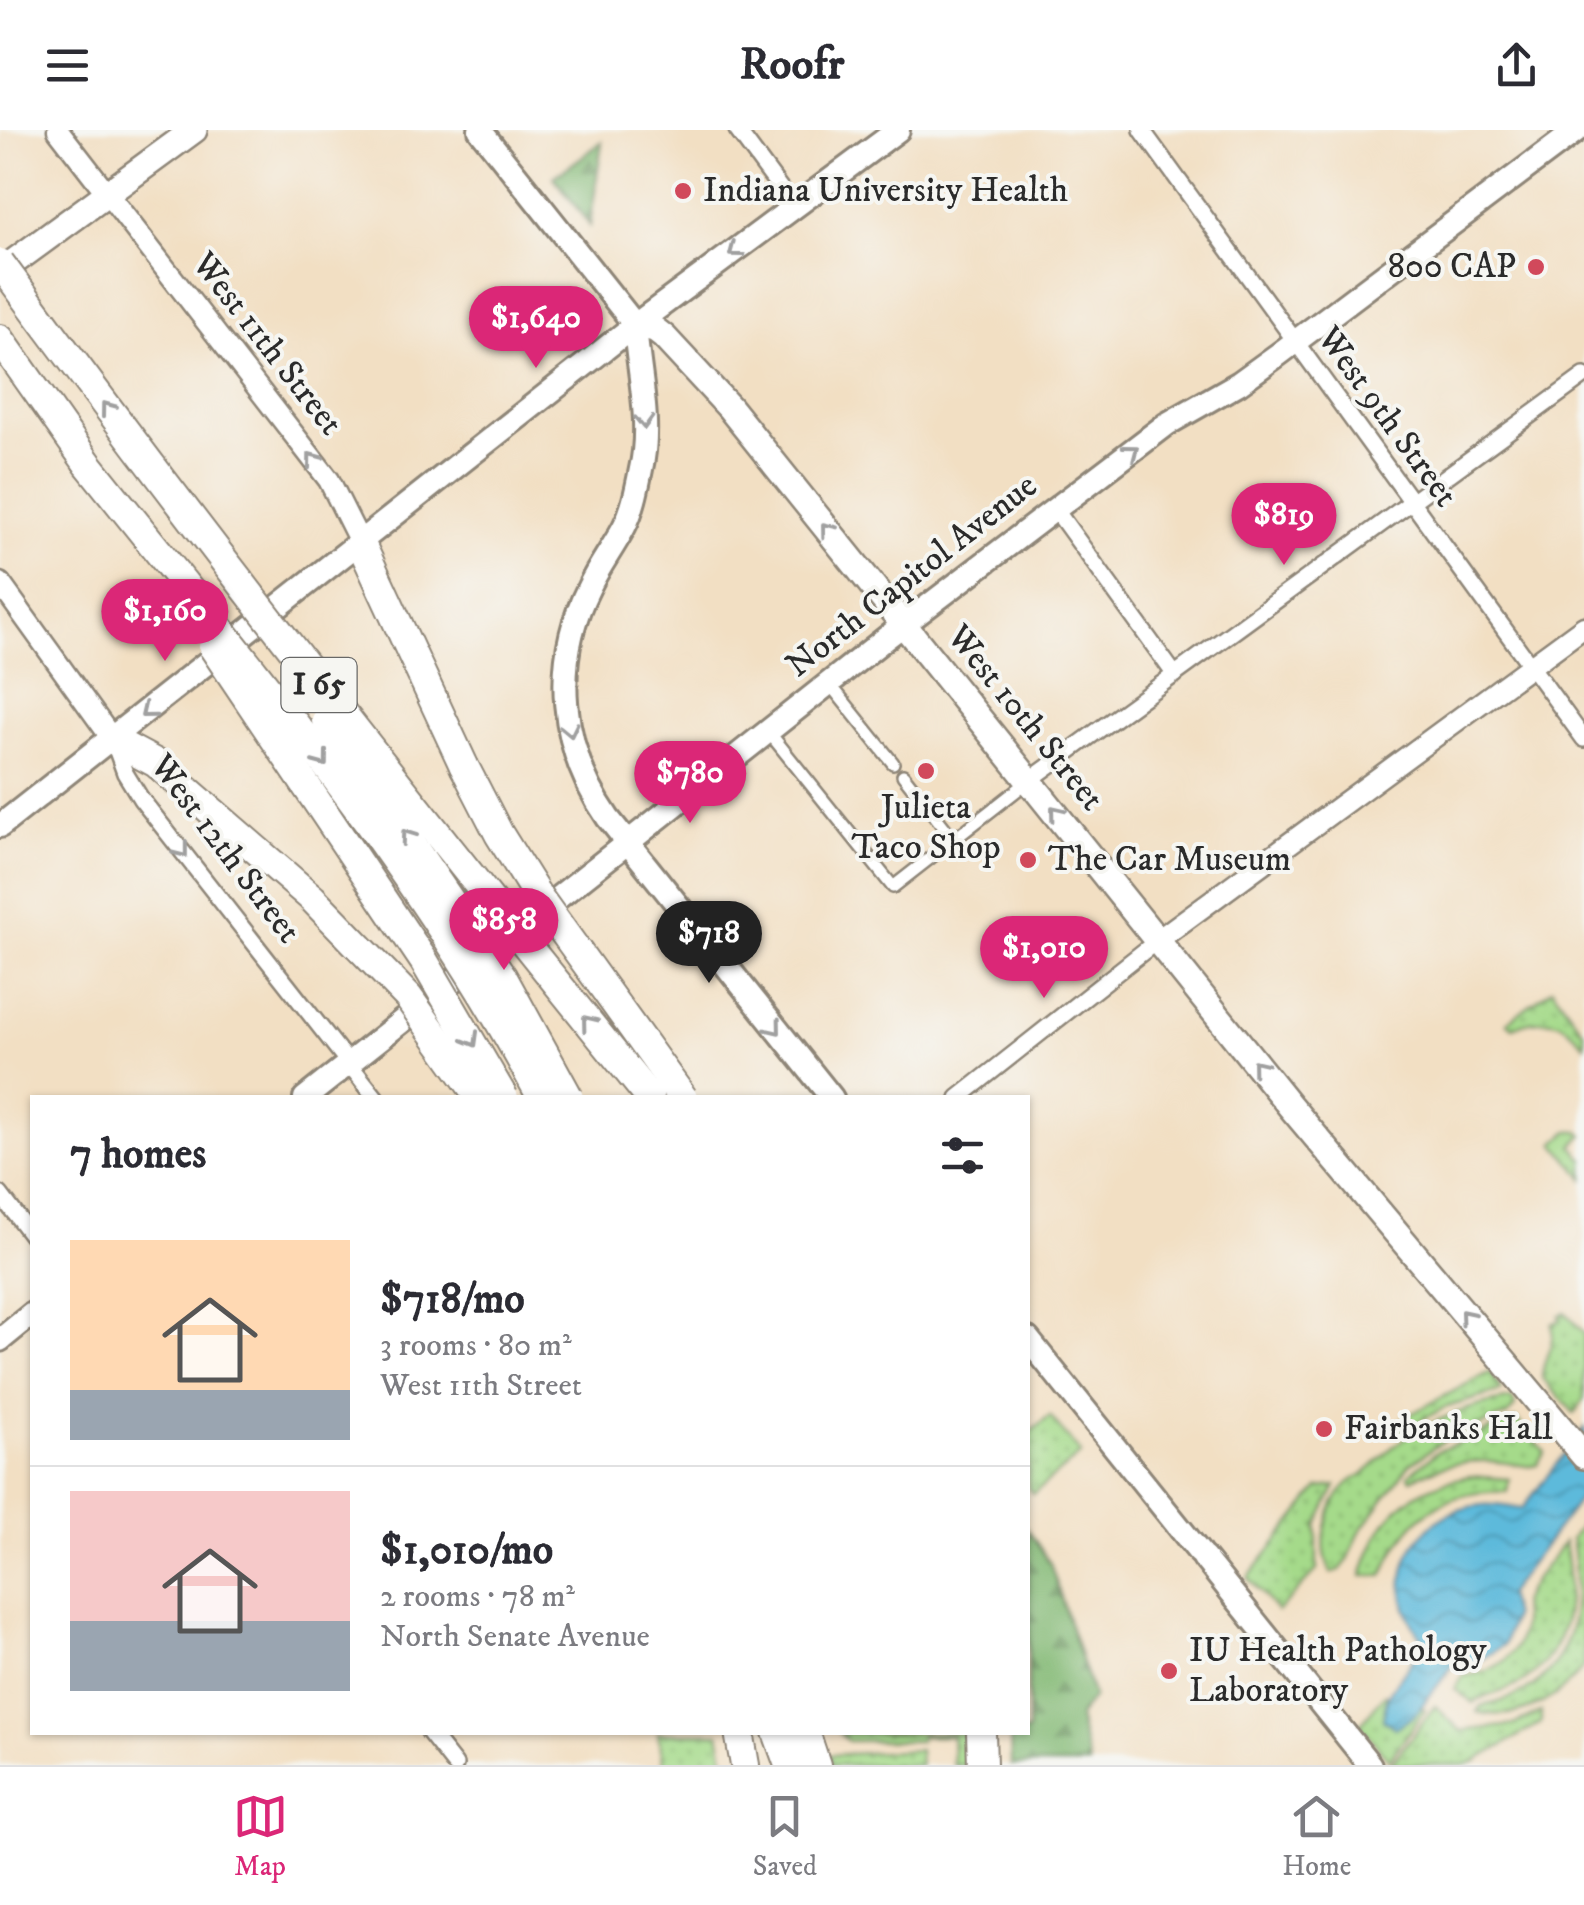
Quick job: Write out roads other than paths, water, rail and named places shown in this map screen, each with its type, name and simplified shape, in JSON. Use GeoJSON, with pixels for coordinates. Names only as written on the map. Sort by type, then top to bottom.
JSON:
{"type":"FeatureCollection","features":[{"type":"Feature","properties":{"kind":"highway","name":"I 65"},"geometry":{"type":"LineString","coordinates":[[0,263],[416,810],[648,1095]]}},
{"type":"Feature","properties":{"kind":"highway","name":"I 65"},"geometry":{"type":"LineString","coordinates":[[0,340],[414,946],[502,1095]]}},
{"type":"Feature","properties":{"kind":"highway"},"geometry":{"type":"LineString","coordinates":[[88,464],[287,714],[399,866],[480,986],[540,1095]]}},
{"type":"Feature","properties":{"kind":"highway"},"geometry":{"type":"LineString","coordinates":[[150,464],[450,897],[518,1004],[567,1095]]}},
{"type":"Feature","properties":{"kind":"highway"},"geometry":{"type":"LineString","coordinates":[[361,544],[499,834],[537,895],[681,1095]]}},
{"type":"Feature","properties":{"kind":"highway"},"geometry":{"type":"LineString","coordinates":[[113,740],[152,760],[312,898],[408,997],[478,1095]]}},
{"type":"Feature","properties":{"kind":"highway"},"geometry":{"type":"LineString","coordinates":[[740,1735],[745,1765]]}},
{"type":"Feature","properties":{"kind":"highway"},"geometry":{"type":"LineString","coordinates":[[778,1735],[789,1765]]}},
{"type":"Feature","properties":{"kind":"highway"},"geometry":{"type":"LineString","coordinates":[[806,1735],[816,1765]]}},
{"type":"Feature","properties":{"kind":"highway"},"geometry":{"type":"LineString","coordinates":[[981,1735],[982,1765]]}},
{"type":"Feature","properties":{"kind":"main road"},"geometry":{"type":"LineString","coordinates":[[0,272],[194,130]]}},
{"type":"Feature","properties":{"kind":"main road","name":"West 10th Street"},"geometry":{"type":"LineString","coordinates":[[480,130],[635,325],[660,334],[729,406],[1290,1106],[1584,1456]]}},
{"type":"Feature","properties":{"kind":"main road"},"geometry":{"type":"LineString","coordinates":[[0,826],[635,325],[898,130]]}},
{"type":"Feature","properties":{"kind":"main road","name":"North Capitol Avenue"},"geometry":{"type":"LineString","coordinates":[[308,1095],[904,624],[1168,424],[1239,383],[1577,130]]}},
{"type":"Feature","properties":{"kind":"main road"},"geometry":{"type":"LineString","coordinates":[[635,325],[645,423],[642,464],[625,525],[596,574],[570,641],[565,688],[569,730],[597,801],[830,1095]]}},
{"type":"Feature","properties":{"kind":"main road"},"geometry":{"type":"LineString","coordinates":[[0,1340],[30,1316]]}},
{"type":"Feature","properties":{"kind":"main road"},"geometry":{"type":"LineString","coordinates":[[1030,1341],[1370,1765]]}},
{"type":"Feature","properties":{"kind":"street","name":"West 11th Street"},"geometry":{"type":"LineString","coordinates":[[58,130],[329,480],[361,544]]}},
{"type":"Feature","properties":{"kind":"street"},"geometry":{"type":"LineString","coordinates":[[737,130],[794,207]]}},
{"type":"Feature","properties":{"kind":"street","name":"West 9th Street"},"geometry":{"type":"LineString","coordinates":[[1142,130],[1584,739]]}},
{"type":"Feature","properties":{"kind":"street"},"geometry":{"type":"LineString","coordinates":[[768,731],[894,887],[1030,780],[1584,376]]}},
{"type":"Feature","properties":{"kind":"street"},"geometry":{"type":"LineString","coordinates":[[1054,510],[1175,675]]}},
{"type":"Feature","properties":{"kind":"street","name":"West 12th Street"},"geometry":{"type":"LineString","coordinates":[[0,582],[113,740],[125,774],[141,799],[374,1095]]}},
{"type":"Feature","properties":{"kind":"street"},"geometry":{"type":"LineString","coordinates":[[962,1095],[1158,940],[1584,627]]}},
{"type":"Feature","properties":{"kind":"street"},"geometry":{"type":"LineString","coordinates":[[828,683],[892,763]]}},
{"type":"Feature","properties":{"kind":"street"},"geometry":{"type":"LineString","coordinates":[[903,775],[954,840]]}},
{"type":"Feature","properties":{"kind":"street"},"geometry":{"type":"LineString","coordinates":[[0,1194],[30,1233]]}},
{"type":"Feature","properties":{"kind":"street"},"geometry":{"type":"LineString","coordinates":[[431,1735],[455,1765]]}},
{"type":"Feature","properties":{"kind":"water"},"geometry":{"type":"Polygon","coordinates":[[[1584,1428],[1584,1493],[1507,1595],[1513,1616],[1504,1645],[1478,1662],[1457,1660],[1414,1716],[1395,1728],[1383,1719],[1388,1695],[1425,1642],[1411,1621],[1404,1598],[1403,1576],[1420,1536],[1458,1510],[1488,1505],[1522,1509],[1584,1428]]]}},
{"type":"Feature","properties":{"kind":"place","name":"Indiana University Health"},"geometry":{"type":"Point","coordinates":[683,191]}},
{"type":"Feature","properties":{"kind":"place","name":"800 CAP"},"geometry":{"type":"Point","coordinates":[1536,267]}},
{"type":"Feature","properties":{"kind":"place","name":"Julieta Taco Shop"},"geometry":{"type":"Point","coordinates":[926,771]}},
{"type":"Feature","properties":{"kind":"place","name":"The Car Museum"},"geometry":{"type":"Point","coordinates":[1028,860]}},
{"type":"Feature","properties":{"kind":"place","name":"Fairbanks Hall"},"geometry":{"type":"Point","coordinates":[1324,1429]}},
{"type":"Feature","properties":{"kind":"place","name":"IU Health Pathology Laboratory"},"geometry":{"type":"Point","coordinates":[1169,1671]}}]}
